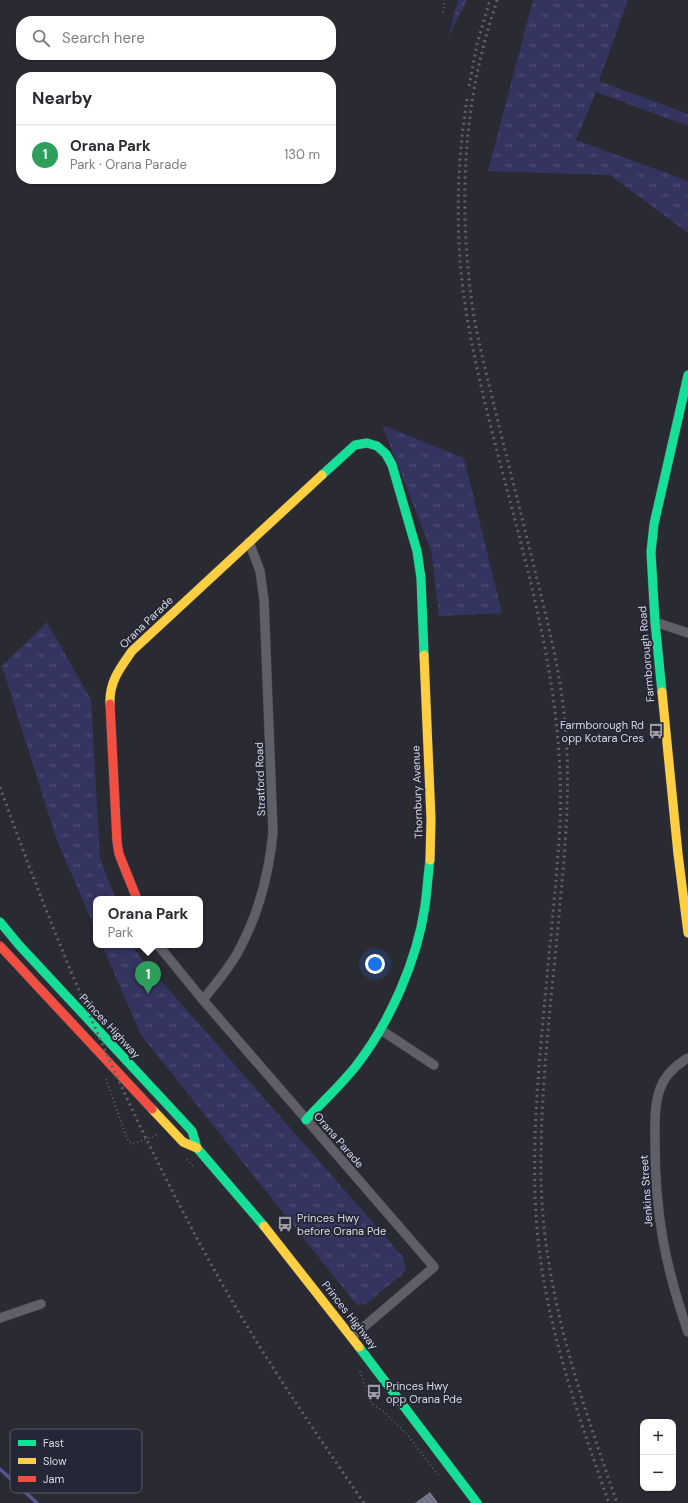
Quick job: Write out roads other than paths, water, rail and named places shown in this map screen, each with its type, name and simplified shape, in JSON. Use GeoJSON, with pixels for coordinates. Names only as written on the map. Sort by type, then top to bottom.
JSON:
{"type":"FeatureCollection","features":[{"type":"Feature","properties":{"kind":"street","name":"Farmborough Road"},"geometry":{"type":"LineString","coordinates":[[688,375],[654,524],[651,552],[655,622],[678,854],[688,933]]}},
{"type":"Feature","properties":{"kind":"street","name":"Orana Parade"},"geometry":{"type":"LineString","coordinates":[[136,896],[119,854],[117,842],[110,708],[112,682],[118,670],[132,651],[355,445],[370,443]]}},
{"type":"Feature","properties":{"kind":"street","name":"Thornbury Avenue"},"geometry":{"type":"LineString","coordinates":[[306,1120],[355,1067],[381,1030],[401,989],[419,934],[429,877],[431,819],[420,564],[392,464],[384,450],[370,443]]}},
{"type":"Feature","properties":{"kind":"street","name":"Stratford Road"},"geometry":{"type":"LineString","coordinates":[[203,1000],[238,951],[252,923],[269,866],[273,832],[264,600],[260,571],[249,542]]}},
{"type":"Feature","properties":{"kind":"street"},"geometry":{"type":"LineString","coordinates":[[655,622],[688,633]]}},
{"type":"Feature","properties":{"kind":"street","name":"Princes Highway"},"geometry":{"type":"LineString","coordinates":[[0,922],[19,945],[192,1132],[197,1148],[279,1244],[352,1337],[476,1503]]}},
{"type":"Feature","properties":{"kind":"street","name":"Princes Highway"},"geometry":{"type":"LineString","coordinates":[[0,946],[183,1142],[197,1148]]}},
{"type":"Feature","properties":{"kind":"street","name":"Orana Parade"},"geometry":{"type":"LineString","coordinates":[[160,948],[203,1000],[434,1267],[352,1337]]}},
{"type":"Feature","properties":{"kind":"street"},"geometry":{"type":"LineString","coordinates":[[381,1030],[434,1065]]}},
{"type":"Feature","properties":{"kind":"street","name":"Jenkins Street"},"geometry":{"type":"LineString","coordinates":[[688,1058],[677,1065],[660,1088],[656,1102],[655,1178],[659,1225],[667,1267],[688,1332]]}},
{"type":"Feature","properties":{"kind":"street"},"geometry":{"type":"LineString","coordinates":[[0,1318],[41,1304]]}},
{"type":"Feature","properties":{"kind":"waterway"},"geometry":{"type":"LineString","coordinates":[[0,1469],[10,1478]]}},
{"type":"Feature","properties":{"kind":"waterway"},"geometry":{"type":"LineString","coordinates":[[26,1493],[37,1503]]}},
{"type":"Feature","properties":{"kind":"railway"},"geometry":{"type":"LineString","coordinates":[[469,86],[477,44],[490,0]]}},
{"type":"Feature","properties":{"kind":"railway"},"geometry":{"type":"LineString","coordinates":[[497,0],[484,45],[476,81],[467,140],[465,199],[467,259],[474,316],[480,345],[543,604],[561,689],[567,747],[567,795],[565,843],[543,1093],[541,1152],[542,1198],[546,1243],[553,1287],[563,1331],[588,1417],[617,1503]]}},
{"type":"Feature","properties":{"kind":"railway"},"geometry":{"type":"LineString","coordinates":[[467,99],[463,125],[458,205],[462,285],[479,378],[529,574],[543,639],[554,705],[560,772],[559,841],[536,1109],[535,1176],[538,1243],[555,1334],[571,1391],[609,1503]]}},
{"type":"Feature","properties":{"kind":"railway"},"geometry":{"type":"LineString","coordinates":[[0,787],[45,906],[94,1024],[175,1197],[223,1285],[261,1349],[301,1411],[364,1503]]}},
{"type":"Feature","properties":{"kind":"place","name":"Farmborough Rd opp Kotara Cres"},"geometry":{"type":"Point","coordinates":[656,731]}},
{"type":"Feature","properties":{"kind":"place","name":"Orana Park"},"geometry":{"type":"Point","coordinates":[148,994]}},
{"type":"Feature","properties":{"kind":"place","name":"Princes Hwy before Orana Pde"},"geometry":{"type":"Point","coordinates":[285,1224]}},
{"type":"Feature","properties":{"kind":"place","name":"Princes Hwy opp Orana Pde"},"geometry":{"type":"Point","coordinates":[374,1392]}}]}
